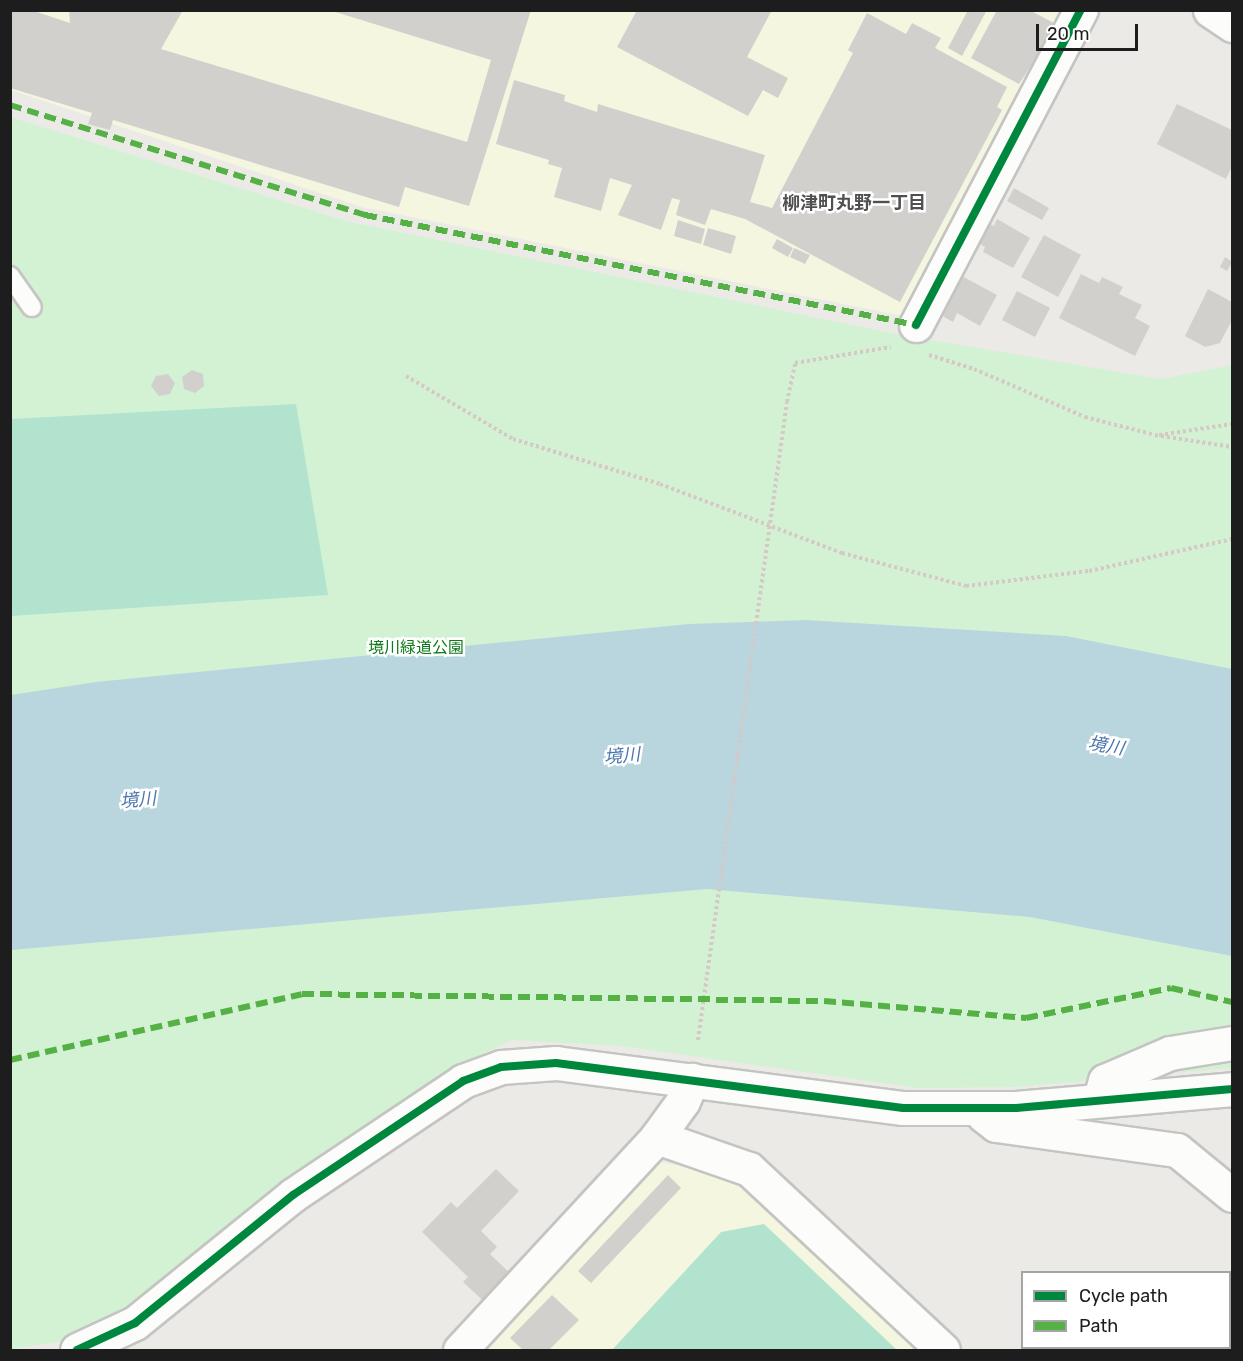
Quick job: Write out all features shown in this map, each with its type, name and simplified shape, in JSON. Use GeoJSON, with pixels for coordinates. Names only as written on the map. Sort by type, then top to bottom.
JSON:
{"type":"FeatureCollection","features":[{"type":"Feature","properties":{"kind":"street"},"geometry":{"type":"LineString","coordinates":[[912,337],[1081,10]]}},
{"type":"Feature","properties":{"kind":"street"},"geometry":{"type":"LineString","coordinates":[[1210,10],[1233,25]]}},
{"type":"Feature","properties":{"kind":"street"},"geometry":{"type":"LineString","coordinates":[[1100,1098],[1105,1081],[1170,1053],[1233,1043]]}},
{"type":"Feature","properties":{"kind":"street"},"geometry":{"type":"LineString","coordinates":[[77,1350],[135,1323],[293,1195],[463,1081],[501,1067],[556,1063],[903,1108],[1016,1108],[1100,1098],[1233,1089]]}},
{"type":"Feature","properties":{"kind":"street"},"geometry":{"type":"LineString","coordinates":[[460,1350],[657,1137],[683,1101],[692,1080]]}},
{"type":"Feature","properties":{"kind":"street"},"geometry":{"type":"LineString","coordinates":[[974,1107],[996,1125],[1177,1150],[1198,1162],[1233,1195]]}},
{"type":"Feature","properties":{"kind":"street"},"geometry":{"type":"LineString","coordinates":[[657,1137],[749,1168],[943,1350]]}},
{"type":"Feature","properties":{"kind":"lane"},"geometry":{"type":"LineString","coordinates":[[10,276],[32,307]]}},
{"type":"Feature","properties":{"kind":"path"},"geometry":{"type":"LineString","coordinates":[[698,1040],[787,402],[795,363],[912,337],[974,369],[1085,417],[1155,435],[1233,447]]}},
{"type":"Feature","properties":{"kind":"path"},"geometry":{"type":"LineString","coordinates":[[406,376],[513,439],[660,484],[842,553],[966,586],[1089,571],[1233,539]]}},
{"type":"Feature","properties":{"kind":"path"},"geometry":{"type":"LineString","coordinates":[[1155,435],[1233,424]]}},
{"type":"Feature","properties":{"kind":"shaded area"},"geometry":{"type":"Polygon","coordinates":[[[11,11],[1070,11],[908,317],[362,207],[11,90],[11,11]]]}},
{"type":"Feature","properties":{"kind":"shaded area"},"geometry":{"type":"Polygon","coordinates":[[[661,1162],[753,1181],[933,1350],[487,1350],[661,1162]]]}},
{"type":"Feature","properties":{"kind":"green space","name":"境川緑道公園"},"geometry":{"type":"Polygon","coordinates":[[[10,117],[346,221],[901,335],[1161,379],[1232,365],[1232,1068],[1015,1087],[918,1088],[621,1046],[511,1040],[458,1067],[127,1314],[77,1339],[11,1349],[10,117]]]}},
{"type":"Feature","properties":{"kind":"green space"},"geometry":{"type":"Polygon","coordinates":[[[296,404],[328,595],[11,616],[11,419],[296,404]]]}},
{"type":"Feature","properties":{"kind":"green space"},"geometry":{"type":"Polygon","coordinates":[[[764,1224],[897,1350],[612,1350],[721,1232],[764,1224]]]}},
{"type":"Feature","properties":{"kind":"water","name":"境川"},"geometry":{"type":"Polygon","coordinates":[[[806,620],[1066,636],[1232,669],[1232,956],[1030,917],[707,889],[11,950],[11,695],[96,682],[689,624],[806,620]]]}},
{"type":"Feature","properties":{"kind":"building"},"geometry":{"type":"Polygon","coordinates":[[[10,10],[31,10],[70,23],[69,10],[183,10],[161,49],[467,142],[491,60],[329,10],[531,10],[469,206],[405,187],[399,207],[113,120],[110,130],[88,124],[92,113],[10,88],[10,10]]]}},
{"type":"Feature","properties":{"kind":"building"},"geometry":{"type":"Polygon","coordinates":[[[637,10],[772,10],[747,57],[788,78],[778,98],[763,90],[748,116],[617,47],[637,10]]]}},
{"type":"Feature","properties":{"kind":"building"},"geometry":{"type":"Polygon","coordinates":[[[968,10],[987,10],[962,56],[948,48],[968,10]]]}},
{"type":"Feature","properties":{"kind":"building"},"geometry":{"type":"Polygon","coordinates":[[[997,10],[1029,10],[1058,25],[1019,84],[971,58],[997,10]]]}},
{"type":"Feature","properties":{"kind":"building"},"geometry":{"type":"Polygon","coordinates":[[[867,13],[906,34],[912,23],[941,38],[935,48],[1007,87],[997,107],[1002,110],[900,302],[745,219],[711,209],[705,225],[676,215],[680,200],[672,198],[661,230],[618,215],[632,185],[610,178],[601,211],[554,197],[562,168],[548,164],[549,160],[496,144],[514,80],[565,95],[564,101],[597,112],[598,104],[765,155],[750,202],[772,208],[853,53],[848,50],[867,13]]]}},
{"type":"Feature","properties":{"kind":"building"},"geometry":{"type":"Polygon","coordinates":[[[1177,104],[1232,130],[1232,166],[1226,179],[1157,144],[1177,104]]]}},
{"type":"Feature","properties":{"kind":"building"},"geometry":{"type":"Polygon","coordinates":[[[1014,188],[1049,208],[1042,220],[1007,201],[1014,188]]]}},
{"type":"Feature","properties":{"kind":"building"},"geometry":{"type":"Polygon","coordinates":[[[997,219],[1030,238],[1013,268],[983,252],[985,247],[977,242],[988,223],[994,226],[997,219]]]}},
{"type":"Feature","properties":{"kind":"building"},"geometry":{"type":"Polygon","coordinates":[[[678,220],[705,229],[701,244],[674,236],[678,220]]]}},
{"type":"Feature","properties":{"kind":"building"},"geometry":{"type":"Polygon","coordinates":[[[708,228],[736,236],[731,254],[703,245],[708,228]]]}},
{"type":"Feature","properties":{"kind":"building"},"geometry":{"type":"Polygon","coordinates":[[[1044,235],[1081,255],[1058,297],[1021,277],[1044,235]]]}},
{"type":"Feature","properties":{"kind":"building"},"geometry":{"type":"Polygon","coordinates":[[[777,239],[793,248],[788,257],[772,248],[777,239]]]}},
{"type":"Feature","properties":{"kind":"building"},"geometry":{"type":"Polygon","coordinates":[[[794,248],[810,255],[805,264],[790,257],[794,248]]]}},
{"type":"Feature","properties":{"kind":"building"},"geometry":{"type":"Polygon","coordinates":[[[1225,257],[1232,262],[1227,271],[1220,267],[1225,257]]]}},
{"type":"Feature","properties":{"kind":"building"},"geometry":{"type":"Polygon","coordinates":[[[1081,274],[1099,283],[1102,277],[1123,287],[1119,294],[1142,305],[1135,318],[1150,326],[1135,356],[1059,318],[1081,274]]]}},
{"type":"Feature","properties":{"kind":"building"},"geometry":{"type":"Polygon","coordinates":[[[960,275],[997,295],[980,326],[957,313],[953,322],[939,314],[960,275]]]}},
{"type":"Feature","properties":{"kind":"building"},"geometry":{"type":"Polygon","coordinates":[[[1208,289],[1232,302],[1232,320],[1220,343],[1205,347],[1185,336],[1208,289]]]}},
{"type":"Feature","properties":{"kind":"building"},"geometry":{"type":"Polygon","coordinates":[[[1017,291],[1050,308],[1035,337],[1002,320],[1017,291]]]}},
{"type":"Feature","properties":{"kind":"building"},"geometry":{"type":"Polygon","coordinates":[[[192,370],[203,374],[204,386],[195,393],[184,389],[182,377],[192,370]]]}},
{"type":"Feature","properties":{"kind":"building"},"geometry":{"type":"Polygon","coordinates":[[[168,374],[175,383],[170,394],[159,396],[151,386],[156,376],[168,374]]]}},
{"type":"Feature","properties":{"kind":"building"},"geometry":{"type":"Polygon","coordinates":[[[496,1169],[519,1191],[481,1231],[497,1247],[490,1254],[516,1279],[490,1307],[463,1282],[468,1277],[422,1232],[451,1202],[457,1208],[496,1169]]]}},
{"type":"Feature","properties":{"kind":"building"},"geometry":{"type":"Polygon","coordinates":[[[668,1175],[681,1188],[591,1283],[578,1271],[668,1175]]]}},
{"type":"Feature","properties":{"kind":"building"},"geometry":{"type":"Polygon","coordinates":[[[552,1295],[579,1320],[549,1350],[523,1350],[510,1338],[552,1295]]]}},
{"type":"Feature","properties":{"kind":"marked path"},"geometry":{"type":"LineString","coordinates":[[10,105],[365,215],[916,325]]}},
{"type":"Feature","properties":{"kind":"marked path"},"geometry":{"type":"LineString","coordinates":[[10,1060],[302,994],[824,1001],[1026,1018],[1171,988],[1232,1002]]}},
{"type":"Feature","properties":{"kind":"cycle path"},"geometry":{"type":"LineString","coordinates":[[916,325],[1081,10]]}},
{"type":"Feature","properties":{"kind":"cycle path"},"geometry":{"type":"LineString","coordinates":[[77,1350],[135,1323],[293,1195],[463,1081],[501,1067],[556,1063],[903,1108],[1016,1108],[1232,1089]]}},
{"type":"Feature","properties":{"kind":"district","name":"柳津町丸野一丁目"},"geometry":{"type":"Point","coordinates":[854,203]}}]}
